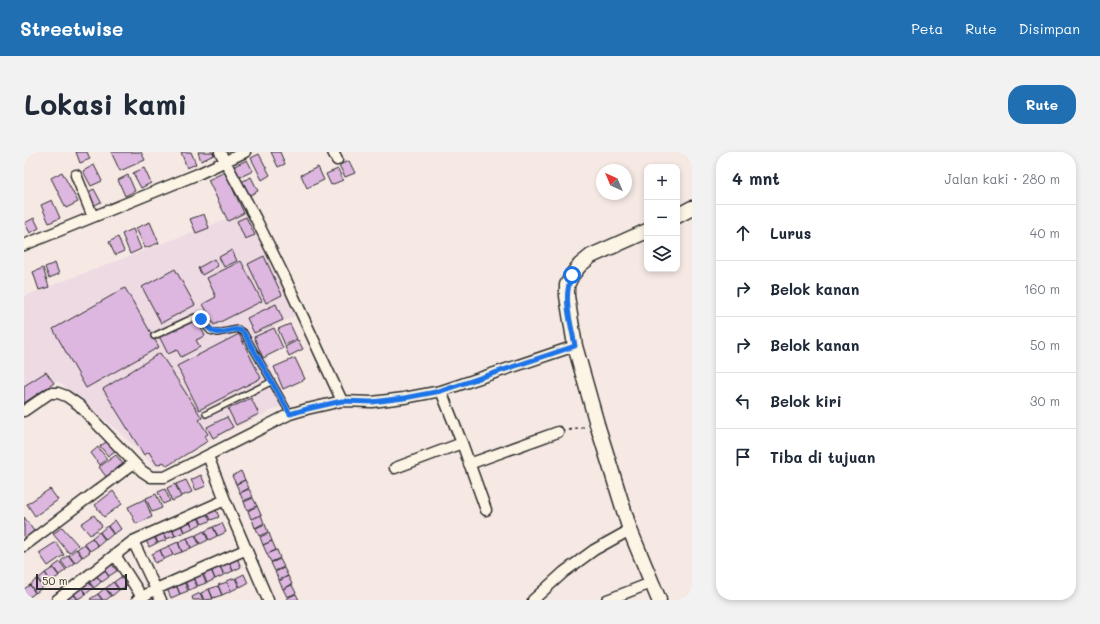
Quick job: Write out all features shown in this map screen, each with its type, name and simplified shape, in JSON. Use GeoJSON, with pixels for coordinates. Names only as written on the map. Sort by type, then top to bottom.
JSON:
{"type":"FeatureCollection","features":[{"type":"Feature","properties":{"kind":"street"},"geometry":{"type":"LineString","coordinates":[[220,152],[256,219],[342,401]]}},
{"type":"Feature","properties":{"kind":"street"},"geometry":{"type":"LineString","coordinates":[[24,245],[198,174],[245,152]]}},
{"type":"Feature","properties":{"kind":"street"},"geometry":{"type":"LineString","coordinates":[[76,175],[93,217]]}},
{"type":"Feature","properties":{"kind":"street"},"geometry":{"type":"LineString","coordinates":[[680,214],[692,208]]}},
{"type":"Feature","properties":{"kind":"street"},"geometry":{"type":"LineString","coordinates":[[644,232],[591,256],[580,265],[572,275],[568,285],[567,296],[575,346],[597,424],[630,530],[659,600]]}},
{"type":"Feature","properties":{"kind":"street"},"geometry":{"type":"LineString","coordinates":[[24,412],[50,393],[58,392],[79,405],[134,462],[151,477],[165,477],[290,414],[342,401],[372,402],[441,391],[575,346]]}},
{"type":"Feature","properties":{"kind":"street"},"geometry":{"type":"LineString","coordinates":[[441,391],[462,443],[486,510]]}},
{"type":"Feature","properties":{"kind":"street"},"geometry":{"type":"LineString","coordinates":[[469,464],[558,432]]}},
{"type":"Feature","properties":{"kind":"street"},"geometry":{"type":"LineString","coordinates":[[394,468],[462,443]]}},
{"type":"Feature","properties":{"kind":"street"},"geometry":{"type":"LineString","coordinates":[[208,456],[266,599]]}},
{"type":"Feature","properties":{"kind":"street"},"geometry":{"type":"LineString","coordinates":[[24,546],[134,462]]}},
{"type":"Feature","properties":{"kind":"street"},"geometry":{"type":"LineString","coordinates":[[58,600],[133,541],[225,500]]}},
{"type":"Feature","properties":{"kind":"street"},"geometry":{"type":"LineString","coordinates":[[533,600],[564,572],[594,550],[630,530]]}},
{"type":"Feature","properties":{"kind":"street"},"geometry":{"type":"LineString","coordinates":[[133,541],[161,600]]}},
{"type":"Feature","properties":{"kind":"street"},"geometry":{"type":"LineString","coordinates":[[115,555],[139,598],[247,549]]}},
{"type":"Feature","properties":{"kind":"street"},"geometry":{"type":"LineString","coordinates":[[607,600],[651,583]]}},
{"type":"Feature","properties":{"kind":"lane"},"geometry":{"type":"LineString","coordinates":[[154,336],[195,317],[198,317],[210,331],[217,333],[238,329],[241,330],[290,414]]}},
{"type":"Feature","properties":{"kind":"lane"},"geometry":{"type":"LineString","coordinates":[[206,414],[271,382]]}},
{"type":"Feature","properties":{"kind":"path"},"geometry":{"type":"LineString","coordinates":[[558,432],[597,424]]}},
{"type":"Feature","properties":{"kind":"shaded area"},"geometry":{"type":"Polygon","coordinates":[[[256,208],[304,311],[256,337],[288,403],[154,466],[118,431],[58,381],[24,403],[24,296],[256,208]]]}},
{"type":"Feature","properties":{"kind":"building"},"geometry":{"type":"Polygon","coordinates":[[[76,152],[87,152],[90,159],[80,163],[76,152]]]}},
{"type":"Feature","properties":{"kind":"building"},"geometry":{"type":"Polygon","coordinates":[[[111,152],[141,152],[145,160],[120,171],[111,152]]]}},
{"type":"Feature","properties":{"kind":"building"},"geometry":{"type":"Polygon","coordinates":[[[181,152],[191,152],[196,164],[187,168],[181,152]]]}},
{"type":"Feature","properties":{"kind":"building"},"geometry":{"type":"Polygon","coordinates":[[[198,152],[213,152],[214,155],[201,161],[198,152]]]}},
{"type":"Feature","properties":{"kind":"building"},"geometry":{"type":"Polygon","coordinates":[[[271,152],[280,152],[285,164],[278,167],[271,152]]]}},
{"type":"Feature","properties":{"kind":"building"},"geometry":{"type":"Polygon","coordinates":[[[259,154],[270,175],[262,180],[251,158],[259,154]]]}},
{"type":"Feature","properties":{"kind":"building"},"geometry":{"type":"Polygon","coordinates":[[[247,160],[253,171],[236,179],[230,168],[247,160]]]}},
{"type":"Feature","properties":{"kind":"building"},"geometry":{"type":"Polygon","coordinates":[[[349,161],[355,173],[345,177],[339,165],[349,161]]]}},
{"type":"Feature","properties":{"kind":"building"},"geometry":{"type":"Polygon","coordinates":[[[94,165],[102,181],[91,186],[83,171],[94,165]]]}},
{"type":"Feature","properties":{"kind":"building"},"geometry":{"type":"Polygon","coordinates":[[[318,167],[324,180],[307,188],[301,175],[318,167]]]}},
{"type":"Feature","properties":{"kind":"building"},"geometry":{"type":"Polygon","coordinates":[[[144,168],[151,183],[141,188],[133,173],[144,168]]]}},
{"type":"Feature","properties":{"kind":"building"},"geometry":{"type":"Polygon","coordinates":[[[338,169],[343,180],[331,185],[326,174],[338,169]]]}},
{"type":"Feature","properties":{"kind":"building"},"geometry":{"type":"Polygon","coordinates":[[[62,172],[78,202],[66,208],[51,178],[62,172]]]}},
{"type":"Feature","properties":{"kind":"building"},"geometry":{"type":"Polygon","coordinates":[[[225,172],[244,213],[228,221],[208,180],[225,172]]]}},
{"type":"Feature","properties":{"kind":"building"},"geometry":{"type":"Polygon","coordinates":[[[128,175],[135,191],[125,196],[118,180],[128,175]]]}},
{"type":"Feature","properties":{"kind":"building"},"geometry":{"type":"Polygon","coordinates":[[[251,177],[258,191],[246,197],[239,183],[251,177]]]}},
{"type":"Feature","properties":{"kind":"building"},"geometry":{"type":"Polygon","coordinates":[[[94,189],[101,202],[91,207],[84,194],[94,189]]]}},
{"type":"Feature","properties":{"kind":"building"},"geometry":{"type":"Polygon","coordinates":[[[52,200],[60,218],[49,223],[41,205],[52,200]]]}},
{"type":"Feature","properties":{"kind":"building"},"geometry":{"type":"Polygon","coordinates":[[[204,214],[209,228],[196,233],[190,219],[204,214]]]}},
{"type":"Feature","properties":{"kind":"building"},"geometry":{"type":"Polygon","coordinates":[[[246,217],[255,235],[245,239],[237,221],[246,217]]]}},
{"type":"Feature","properties":{"kind":"building"},"geometry":{"type":"Polygon","coordinates":[[[34,218],[39,228],[30,233],[25,223],[34,218]]]}},
{"type":"Feature","properties":{"kind":"building"},"geometry":{"type":"Polygon","coordinates":[[[150,222],[159,243],[145,248],[136,228],[150,222]]]}},
{"type":"Feature","properties":{"kind":"building"},"geometry":{"type":"Polygon","coordinates":[[[133,229],[141,249],[130,254],[122,234],[133,229]]]}},
{"type":"Feature","properties":{"kind":"building"},"geometry":{"type":"Polygon","coordinates":[[[118,237],[124,251],[115,255],[109,242],[118,237]]]}},
{"type":"Feature","properties":{"kind":"building"},"geometry":{"type":"Polygon","coordinates":[[[232,250],[237,261],[224,267],[219,257],[232,250]]]}},
{"type":"Feature","properties":{"kind":"building"},"geometry":{"type":"Polygon","coordinates":[[[264,256],[282,295],[266,303],[248,264],[264,256]]]}},
{"type":"Feature","properties":{"kind":"building"},"geometry":{"type":"Polygon","coordinates":[[[214,259],[218,266],[202,275],[198,268],[214,259]]]}},
{"type":"Feature","properties":{"kind":"building"},"geometry":{"type":"Polygon","coordinates":[[[241,261],[262,301],[214,325],[203,304],[216,297],[207,278],[241,261]]]}},
{"type":"Feature","properties":{"kind":"building"},"geometry":{"type":"Polygon","coordinates":[[[55,263],[59,274],[49,278],[45,267],[55,263]]]}},
{"type":"Feature","properties":{"kind":"building"},"geometry":{"type":"Polygon","coordinates":[[[43,268],[49,287],[39,290],[33,272],[43,268]]]}},
{"type":"Feature","properties":{"kind":"building"},"geometry":{"type":"Polygon","coordinates":[[[175,269],[195,305],[161,323],[142,287],[175,269]]]}},
{"type":"Feature","properties":{"kind":"building"},"geometry":{"type":"Polygon","coordinates":[[[125,288],[159,347],[86,388],[53,329],[125,288]]]}},
{"type":"Feature","properties":{"kind":"building"},"geometry":{"type":"Polygon","coordinates":[[[276,304],[283,320],[254,333],[247,318],[276,304]]]}},
{"type":"Feature","properties":{"kind":"building"},"geometry":{"type":"Polygon","coordinates":[[[196,318],[205,336],[196,340],[200,347],[181,357],[177,350],[168,354],[159,336],[196,318]]]}},
{"type":"Feature","properties":{"kind":"building"},"geometry":{"type":"Polygon","coordinates":[[[290,324],[297,339],[285,345],[278,329],[290,324]]]}},
{"type":"Feature","properties":{"kind":"building"},"geometry":{"type":"Polygon","coordinates":[[[274,328],[283,348],[263,358],[254,337],[274,328]]]}},
{"type":"Feature","properties":{"kind":"building"},"geometry":{"type":"Polygon","coordinates":[[[239,334],[261,378],[199,410],[177,366],[239,334]]]}},
{"type":"Feature","properties":{"kind":"building"},"geometry":{"type":"Polygon","coordinates":[[[298,340],[303,349],[289,356],[285,347],[298,340]]]}},
{"type":"Feature","properties":{"kind":"building"},"geometry":{"type":"Polygon","coordinates":[[[160,353],[202,418],[199,420],[208,434],[205,436],[208,441],[167,466],[164,462],[157,465],[149,452],[144,455],[103,389],[160,353]]]}},
{"type":"Feature","properties":{"kind":"building"},"geometry":{"type":"Polygon","coordinates":[[[295,358],[305,379],[283,389],[274,367],[295,358]]]}},
{"type":"Feature","properties":{"kind":"building"},"geometry":{"type":"Polygon","coordinates":[[[46,372],[54,383],[24,403],[24,386],[46,372]]]}},
{"type":"Feature","properties":{"kind":"building"},"geometry":{"type":"Polygon","coordinates":[[[251,398],[259,414],[236,425],[228,409],[251,398]]]}},
{"type":"Feature","properties":{"kind":"building"},"geometry":{"type":"Polygon","coordinates":[[[227,417],[233,427],[213,438],[207,427],[227,417]]]}},
{"type":"Feature","properties":{"kind":"building"},"geometry":{"type":"Polygon","coordinates":[[[108,441],[115,451],[108,456],[100,446],[108,441]]]}},
{"type":"Feature","properties":{"kind":"building"},"geometry":{"type":"Polygon","coordinates":[[[98,447],[107,459],[100,465],[91,453],[98,447]]]}},
{"type":"Feature","properties":{"kind":"building"},"geometry":{"type":"Polygon","coordinates":[[[116,455],[124,465],[107,478],[99,467],[116,455]]]}},
{"type":"Feature","properties":{"kind":"building"},"geometry":{"type":"Polygon","coordinates":[[[241,471],[245,480],[236,484],[232,476],[241,471]]]}},
{"type":"Feature","properties":{"kind":"building"},"geometry":{"type":"Polygon","coordinates":[[[201,475],[206,486],[196,490],[191,480],[201,475]]]}},
{"type":"Feature","properties":{"kind":"building"},"geometry":{"type":"Polygon","coordinates":[[[186,480],[192,492],[182,496],[176,484],[186,480]]]}},
{"type":"Feature","properties":{"kind":"building"},"geometry":{"type":"Polygon","coordinates":[[[245,480],[249,488],[240,493],[236,484],[245,480]]]}},
{"type":"Feature","properties":{"kind":"building"},"geometry":{"type":"Polygon","coordinates":[[[175,484],[181,497],[172,501],[167,488],[175,484]]]}},
{"type":"Feature","properties":{"kind":"building"},"geometry":{"type":"Polygon","coordinates":[[[50,489],[58,500],[35,516],[27,504],[50,489]]]}},
{"type":"Feature","properties":{"kind":"building"},"geometry":{"type":"Polygon","coordinates":[[[165,489],[170,501],[163,504],[158,492],[165,489]]]}},
{"type":"Feature","properties":{"kind":"building"},"geometry":{"type":"Polygon","coordinates":[[[249,489],[253,497],[243,501],[240,493],[249,489]]]}},
{"type":"Feature","properties":{"kind":"building"},"geometry":{"type":"Polygon","coordinates":[[[113,491],[122,504],[104,517],[95,505],[113,491]]]}},
{"type":"Feature","properties":{"kind":"building"},"geometry":{"type":"Polygon","coordinates":[[[156,494],[162,508],[152,512],[146,498],[156,494]]]}},
{"type":"Feature","properties":{"kind":"building"},"geometry":{"type":"Polygon","coordinates":[[[253,498],[257,506],[247,510],[244,502],[253,498]]]}},
{"type":"Feature","properties":{"kind":"building"},"geometry":{"type":"Polygon","coordinates":[[[145,499],[152,517],[136,524],[128,507],[145,499]]]}},
{"type":"Feature","properties":{"kind":"building"},"geometry":{"type":"Polygon","coordinates":[[[257,506],[261,515],[251,519],[248,511],[257,506]]]}},
{"type":"Feature","properties":{"kind":"building"},"geometry":{"type":"Polygon","coordinates":[[[215,507],[219,517],[211,520],[207,511],[215,507]]]}},
{"type":"Feature","properties":{"kind":"building"},"geometry":{"type":"Polygon","coordinates":[[[206,511],[210,521],[202,524],[198,515],[206,511]]]}},
{"type":"Feature","properties":{"kind":"building"},"geometry":{"type":"Polygon","coordinates":[[[94,515],[102,526],[90,535],[81,524],[94,515]]]}},
{"type":"Feature","properties":{"kind":"building"},"geometry":{"type":"Polygon","coordinates":[[[197,515],[201,524],[193,528],[189,519],[197,515]]]}},
{"type":"Feature","properties":{"kind":"building"},"geometry":{"type":"Polygon","coordinates":[[[261,515],[264,523],[255,528],[252,519],[261,515]]]}},
{"type":"Feature","properties":{"kind":"building"},"geometry":{"type":"Polygon","coordinates":[[[24,517],[36,534],[24,542],[24,517]]]}},
{"type":"Feature","properties":{"kind":"building"},"geometry":{"type":"Polygon","coordinates":[[[189,519],[193,528],[184,532],[180,522],[189,519]]]}},
{"type":"Feature","properties":{"kind":"building"},"geometry":{"type":"Polygon","coordinates":[[[115,520],[121,529],[114,534],[108,526],[115,520]]]}},
{"type":"Feature","properties":{"kind":"building"},"geometry":{"type":"Polygon","coordinates":[[[180,523],[184,532],[175,536],[171,526],[180,523]]]}},
{"type":"Feature","properties":{"kind":"building"},"geometry":{"type":"Polygon","coordinates":[[[222,523],[226,532],[218,536],[213,527],[222,523]]]}},
{"type":"Feature","properties":{"kind":"building"},"geometry":{"type":"Polygon","coordinates":[[[265,524],[268,532],[259,536],[256,528],[265,524]]]}},
{"type":"Feature","properties":{"kind":"building"},"geometry":{"type":"Polygon","coordinates":[[[107,526],[113,534],[106,540],[100,532],[107,526]]]}},
{"type":"Feature","properties":{"kind":"building"},"geometry":{"type":"Polygon","coordinates":[[[62,527],[78,545],[69,553],[53,534],[62,527]]]}},
{"type":"Feature","properties":{"kind":"building"},"geometry":{"type":"Polygon","coordinates":[[[171,527],[175,536],[166,539],[162,530],[171,527]]]}},
{"type":"Feature","properties":{"kind":"building"},"geometry":{"type":"Polygon","coordinates":[[[213,527],[217,536],[209,540],[205,531],[213,527]]]}},
{"type":"Feature","properties":{"kind":"building"},"geometry":{"type":"Polygon","coordinates":[[[162,530],[166,540],[158,543],[154,534],[162,530]]]}},
{"type":"Feature","properties":{"kind":"building"},"geometry":{"type":"Polygon","coordinates":[[[204,531],[208,540],[200,544],[196,535],[204,531]]]}},
{"type":"Feature","properties":{"kind":"building"},"geometry":{"type":"Polygon","coordinates":[[[99,532],[105,540],[98,546],[92,538],[99,532]]]}},
{"type":"Feature","properties":{"kind":"building"},"geometry":{"type":"Polygon","coordinates":[[[269,533],[272,541],[263,545],[260,537],[269,533]]]}},
{"type":"Feature","properties":{"kind":"building"},"geometry":{"type":"Polygon","coordinates":[[[153,534],[157,543],[149,547],[145,538],[153,534]]]}},
{"type":"Feature","properties":{"kind":"building"},"geometry":{"type":"Polygon","coordinates":[[[195,535],[199,544],[191,548],[187,538],[195,535]]]}},
{"type":"Feature","properties":{"kind":"building"},"geometry":{"type":"Polygon","coordinates":[[[92,538],[98,546],[90,551],[84,543],[92,538]]]}},
{"type":"Feature","properties":{"kind":"building"},"geometry":{"type":"Polygon","coordinates":[[[187,538],[191,548],[182,552],[178,542],[187,538]]]}},
{"type":"Feature","properties":{"kind":"building"},"geometry":{"type":"Polygon","coordinates":[[[272,541],[276,550],[267,554],[263,545],[272,541]]]}},
{"type":"Feature","properties":{"kind":"building"},"geometry":{"type":"Polygon","coordinates":[[[56,542],[64,555],[48,566],[39,553],[56,542]]]}},
{"type":"Feature","properties":{"kind":"building"},"geometry":{"type":"Polygon","coordinates":[[[178,542],[182,552],[173,555],[169,546],[178,542]]]}},
{"type":"Feature","properties":{"kind":"building"},"geometry":{"type":"Polygon","coordinates":[[[84,544],[90,552],[83,557],[77,549],[84,544]]]}},
{"type":"Feature","properties":{"kind":"building"},"geometry":{"type":"Polygon","coordinates":[[[169,546],[173,555],[164,559],[160,550],[169,546]]]}},
{"type":"Feature","properties":{"kind":"building"},"geometry":{"type":"Polygon","coordinates":[[[76,549],[82,557],[75,563],[69,555],[76,549]]]}},
{"type":"Feature","properties":{"kind":"building"},"geometry":{"type":"Polygon","coordinates":[[[160,550],[164,559],[155,563],[152,554],[160,550]]]}},
{"type":"Feature","properties":{"kind":"building"},"geometry":{"type":"Polygon","coordinates":[[[277,550],[280,558],[271,562],[267,554],[277,550]]]}},
{"type":"Feature","properties":{"kind":"building"},"geometry":{"type":"Polygon","coordinates":[[[68,555],[74,563],[67,569],[61,561],[68,555]]]}},
{"type":"Feature","properties":{"kind":"building"},"geometry":{"type":"Polygon","coordinates":[[[237,558],[241,567],[233,571],[229,562],[237,558]]]}},
{"type":"Feature","properties":{"kind":"building"},"geometry":{"type":"Polygon","coordinates":[[[280,559],[284,567],[275,571],[271,563],[280,559]]]}},
{"type":"Feature","properties":{"kind":"building"},"geometry":{"type":"Polygon","coordinates":[[[60,562],[66,570],[59,575],[53,567],[60,562]]]}},
{"type":"Feature","properties":{"kind":"building"},"geometry":{"type":"Polygon","coordinates":[[[229,562],[233,571],[224,575],[220,566],[229,562]]]}},
{"type":"Feature","properties":{"kind":"building"},"geometry":{"type":"Polygon","coordinates":[[[111,563],[117,571],[109,576],[103,568],[111,563]]]}},
{"type":"Feature","properties":{"kind":"building"},"geometry":{"type":"Polygon","coordinates":[[[220,566],[224,575],[215,579],[211,569],[220,566]]]}},
{"type":"Feature","properties":{"kind":"building"},"geometry":{"type":"Polygon","coordinates":[[[53,568],[59,576],[51,581],[45,573],[53,568]]]}},
{"type":"Feature","properties":{"kind":"building"},"geometry":{"type":"Polygon","coordinates":[[[103,568],[109,577],[102,582],[95,574],[103,568]]]}},
{"type":"Feature","properties":{"kind":"building"},"geometry":{"type":"Polygon","coordinates":[[[284,568],[288,576],[279,580],[275,572],[284,568]]]}},
{"type":"Feature","properties":{"kind":"building"},"geometry":{"type":"Polygon","coordinates":[[[211,570],[215,579],[207,583],[203,573],[211,570]]]}},
{"type":"Feature","properties":{"kind":"building"},"geometry":{"type":"Polygon","coordinates":[[[45,573],[51,581],[44,587],[38,579],[45,573]]]}},
{"type":"Feature","properties":{"kind":"building"},"geometry":{"type":"Polygon","coordinates":[[[95,574],[101,582],[94,588],[88,580],[95,574]]]}},
{"type":"Feature","properties":{"kind":"building"},"geometry":{"type":"Polygon","coordinates":[[[202,574],[206,583],[198,586],[194,577],[202,574]]]}},
{"type":"Feature","properties":{"kind":"building"},"geometry":{"type":"Polygon","coordinates":[[[244,574],[248,583],[240,587],[236,578],[244,574]]]}},
{"type":"Feature","properties":{"kind":"building"},"geometry":{"type":"Polygon","coordinates":[[[288,576],[292,584],[283,589],[279,581],[288,576]]]}},
{"type":"Feature","properties":{"kind":"building"},"geometry":{"type":"Polygon","coordinates":[[[121,577],[127,585],[120,590],[114,582],[121,577]]]}},
{"type":"Feature","properties":{"kind":"building"},"geometry":{"type":"Polygon","coordinates":[[[193,577],[197,587],[189,590],[185,581],[193,577]]]}},
{"type":"Feature","properties":{"kind":"building"},"geometry":{"type":"Polygon","coordinates":[[[235,578],[239,587],[231,591],[227,581],[235,578]]]}},
{"type":"Feature","properties":{"kind":"building"},"geometry":{"type":"Polygon","coordinates":[[[37,579],[43,587],[36,593],[30,585],[37,579]]]}},
{"type":"Feature","properties":{"kind":"building"},"geometry":{"type":"Polygon","coordinates":[[[87,580],[93,588],[86,594],[80,586],[87,580]]]}},
{"type":"Feature","properties":{"kind":"building"},"geometry":{"type":"Polygon","coordinates":[[[184,581],[188,591],[180,594],[176,585],[184,581]]]}},
{"type":"Feature","properties":{"kind":"building"},"geometry":{"type":"Polygon","coordinates":[[[113,582],[119,590],[112,596],[106,588],[113,582]]]}},
{"type":"Feature","properties":{"kind":"building"},"geometry":{"type":"Polygon","coordinates":[[[227,582],[231,591],[222,595],[218,585],[227,582]]]}},
{"type":"Feature","properties":{"kind":"building"},"geometry":{"type":"Polygon","coordinates":[[[30,585],[35,593],[28,598],[24,593],[24,589],[30,585]]]}},
{"type":"Feature","properties":{"kind":"building"},"geometry":{"type":"Polygon","coordinates":[[[176,585],[180,594],[171,598],[167,589],[176,585]]]}},
{"type":"Feature","properties":{"kind":"building"},"geometry":{"type":"Polygon","coordinates":[[[292,585],[296,593],[287,597],[283,589],[292,585]]]}},
{"type":"Feature","properties":{"kind":"building"},"geometry":{"type":"Polygon","coordinates":[[[80,586],[86,594],[78,599],[72,591],[80,586]]]}},
{"type":"Feature","properties":{"kind":"building"},"geometry":{"type":"Polygon","coordinates":[[[218,586],[222,595],[213,598],[209,589],[218,586]]]}},
{"type":"Feature","properties":{"kind":"building"},"geometry":{"type":"Polygon","coordinates":[[[105,588],[111,596],[106,600],[103,600],[98,594],[105,588]]]}},
{"type":"Feature","properties":{"kind":"building"},"geometry":{"type":"Polygon","coordinates":[[[209,589],[213,599],[204,600],[201,593],[209,589]]]}},
{"type":"Feature","properties":{"kind":"building"},"geometry":{"type":"Polygon","coordinates":[[[72,592],[78,600],[67,600],[65,597],[72,592]]]}},
{"type":"Feature","properties":{"kind":"building"},"geometry":{"type":"Polygon","coordinates":[[[200,593],[203,600],[193,600],[192,597],[200,593]]]}},
{"type":"Feature","properties":{"kind":"building"},"geometry":{"type":"Polygon","coordinates":[[[98,594],[102,600],[90,599],[98,594]]]}},
{"type":"Feature","properties":{"kind":"building"},"geometry":{"type":"Polygon","coordinates":[[[296,594],[299,600],[288,600],[287,598],[296,594]]]}},
{"type":"Feature","properties":{"kind":"route"},"geometry":{"type":"LineString","coordinates":[[201,319],[210,331],[217,333],[238,329],[244,333],[290,414],[342,401],[372,402],[441,391],[575,346],[567,296],[568,285],[572,275]]}}]}
